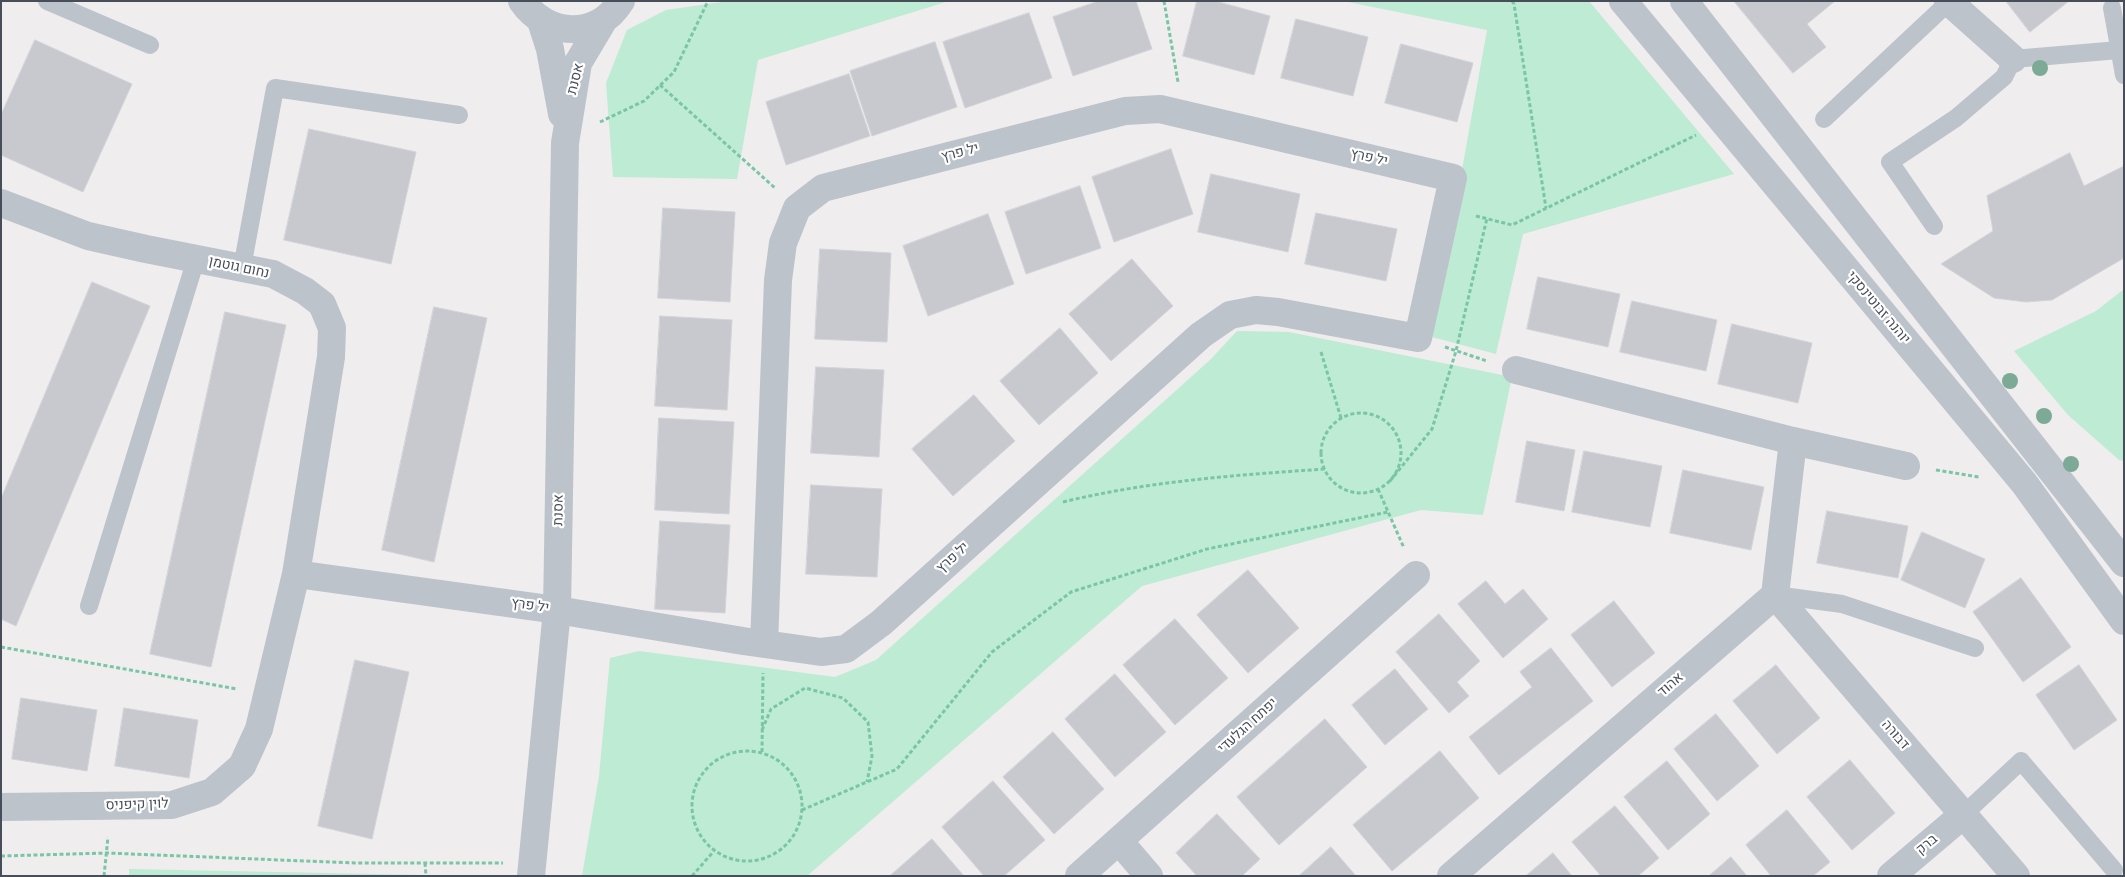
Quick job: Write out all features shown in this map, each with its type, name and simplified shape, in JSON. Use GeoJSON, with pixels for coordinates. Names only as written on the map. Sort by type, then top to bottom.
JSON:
{"type":"FeatureCollection","features":[{"type":"Feature","properties":{"kind":"street","name":"יוהנה זבוטינסקי"},"geometry":{"type":"LineString","coordinates":[[1623,1],[2024,483],[2124,622]]}},
{"type":"Feature","properties":{"kind":"street"},"geometry":{"type":"LineString","coordinates":[[1684,1],[2124,564]]}},
{"type":"Feature","properties":{"kind":"street"},"geometry":{"type":"LineString","coordinates":[[1948,2],[2012,59]]}},
{"type":"Feature","properties":{"kind":"street"},"geometry":{"type":"LineString","coordinates":[[524,8],[556,28],[572,30],[588,27],[618,8]]}},
{"type":"Feature","properties":{"kind":"street","name":"אסנת"},"geometry":{"type":"LineString","coordinates":[[524,8],[550,49],[558,87],[565,143],[557,610],[532,870]]}},
{"type":"Feature","properties":{"kind":"street","name":"אסנת"},"geometry":{"type":"LineString","coordinates":[[565,143],[578,63],[618,8]]}},
{"type":"Feature","properties":{"kind":"street","name":"יל פרץ"},"geometry":{"type":"LineString","coordinates":[[296,574],[557,610],[821,652],[846,649],[881,623],[1201,335],[1230,315],[1256,310],[1278,312],[1418,338],[1454,178],[1160,109],[1125,112],[823,188],[797,208]]}},
{"type":"Feature","properties":{"kind":"street","name":"נחום גוטמן"},"geometry":{"type":"LineString","coordinates":[[1,203],[88,236],[273,274],[305,291],[322,304],[332,328],[331,357],[296,574]]}},
{"type":"Feature","properties":{"kind":"street"},"geometry":{"type":"LineString","coordinates":[[764,644],[778,280],[783,243],[797,208]]}},
{"type":"Feature","properties":{"kind":"street"},"geometry":{"type":"LineString","coordinates":[[1516,370],[1793,441],[1906,466]]}},
{"type":"Feature","properties":{"kind":"street"},"geometry":{"type":"LineString","coordinates":[[1775,595],[1793,441]]}},
{"type":"Feature","properties":{"kind":"street","name":"לוין קיפניס"},"geometry":{"type":"LineString","coordinates":[[1,807],[172,805],[212,792],[242,766],[259,729],[296,574]]}},
{"type":"Feature","properties":{"kind":"street","name":"יפתח הגלעדי"},"geometry":{"type":"LineString","coordinates":[[1080,876],[1416,575]]}},
{"type":"Feature","properties":{"kind":"street","name":"דבורה"},"geometry":{"type":"LineString","coordinates":[[1775,595],[2016,876]]}},
{"type":"Feature","properties":{"kind":"street","name":"אהוד"},"geometry":{"type":"LineString","coordinates":[[1451,876],[1775,595]]}},
{"type":"Feature","properties":{"kind":"street","name":"ברק"},"geometry":{"type":"LineString","coordinates":[[1891,876],[1964,814]]}},
{"type":"Feature","properties":{"kind":"street"},"geometry":{"type":"LineString","coordinates":[[1119,841],[1149,876]]}},
{"type":"Feature","properties":{"kind":"lane"},"geometry":{"type":"LineString","coordinates":[[47,1],[150,45]]}},
{"type":"Feature","properties":{"kind":"lane"},"geometry":{"type":"LineString","coordinates":[[1824,119],[1948,2]]}},
{"type":"Feature","properties":{"kind":"lane"},"geometry":{"type":"LineString","coordinates":[[2112,8],[2124,75]]}},
{"type":"Feature","properties":{"kind":"lane"},"geometry":{"type":"LineString","coordinates":[[1934,226],[1890,162],[1956,118],[2004,77],[2012,59],[2119,50]]}},
{"type":"Feature","properties":{"kind":"lane"},"geometry":{"type":"LineString","coordinates":[[242,268],[275,88],[459,115]]}},
{"type":"Feature","properties":{"kind":"lane"},"geometry":{"type":"LineString","coordinates":[[89,606],[196,259]]}},
{"type":"Feature","properties":{"kind":"lane"},"geometry":{"type":"LineString","coordinates":[[1775,595],[1842,604],[1975,648]]}},
{"type":"Feature","properties":{"kind":"lane"},"geometry":{"type":"LineString","coordinates":[[1964,814],[2021,761],[2114,870]]}},
{"type":"Feature","properties":{"kind":"path"},"geometry":{"type":"LineString","coordinates":[[565,143],[604,120],[644,101],[674,72],[708,1]]}},
{"type":"Feature","properties":{"kind":"path"},"geometry":{"type":"LineString","coordinates":[[1164,1],[1183,114]]}},
{"type":"Feature","properties":{"kind":"path"},"geometry":{"type":"LineString","coordinates":[[1512,1],[1546,208]]}},
{"type":"Feature","properties":{"kind":"path"},"geometry":{"type":"LineString","coordinates":[[660,85],[797,208]]}},
{"type":"Feature","properties":{"kind":"path"},"geometry":{"type":"LineString","coordinates":[[1446,209],[1512,225],[1723,122]]}},
{"type":"Feature","properties":{"kind":"path"},"geometry":{"type":"LineString","coordinates":[[1390,482],[1400,464],[1401,450],[1398,436],[1380,416],[1368,413],[1354,413],[1341,418],[1330,428],[1323,442],[1322,456],[1325,469],[1338,486],[1351,491],[1365,493],[1378,489],[1390,482],[1432,430],[1456,351],[1487,218]]}},
{"type":"Feature","properties":{"kind":"path"},"geometry":{"type":"LineString","coordinates":[[1311,318],[1341,418]]}},
{"type":"Feature","properties":{"kind":"path"},"geometry":{"type":"LineString","coordinates":[[1418,338],[1516,370]]}},
{"type":"Feature","properties":{"kind":"path"},"geometry":{"type":"LineString","coordinates":[[1906,466],[2024,483]]}},
{"type":"Feature","properties":{"kind":"path"},"geometry":{"type":"LineString","coordinates":[[1054,504],[1100,493],[1213,477],[1325,469]]}},
{"type":"Feature","properties":{"kind":"path"},"geometry":{"type":"LineString","coordinates":[[1378,489],[1416,575]]}},
{"type":"Feature","properties":{"kind":"path"},"geometry":{"type":"LineString","coordinates":[[802,810],[897,769],[992,652],[1071,592],[1207,549],[1388,512]]}},
{"type":"Feature","properties":{"kind":"path"},"geometry":{"type":"LineString","coordinates":[[762,752],[764,644]]}},
{"type":"Feature","properties":{"kind":"path"},"geometry":{"type":"LineString","coordinates":[[1,647],[267,695]]}},
{"type":"Feature","properties":{"kind":"path"},"geometry":{"type":"LineString","coordinates":[[762,730],[771,709],[805,688],[843,698],[868,722],[872,756],[867,783]]}},
{"type":"Feature","properties":{"kind":"path"},"geometry":{"type":"LineString","coordinates":[[743,750],[762,752],[779,760],[792,774],[801,792],[802,810],[798,828],[787,844],[772,856],[753,861],[732,859],[714,851],[701,838],[693,820],[693,792],[701,775],[724,755],[743,750]]}},
{"type":"Feature","properties":{"kind":"path"},"geometry":{"type":"LineString","coordinates":[[104,876],[111,805]]}},
{"type":"Feature","properties":{"kind":"path"},"geometry":{"type":"LineString","coordinates":[[692,876],[714,851]]}},
{"type":"Feature","properties":{"kind":"path"},"geometry":{"type":"LineString","coordinates":[[1,856],[107,853],[355,863],[425,863],[532,870]]}},
{"type":"Feature","properties":{"kind":"path"},"geometry":{"type":"LineString","coordinates":[[425,863],[426,876]]}},
{"type":"Feature","properties":{"kind":"green space"},"geometry":{"type":"Polygon","coordinates":[[[729,1],[949,1],[758,60],[737,179],[613,177],[606,83],[627,30],[666,10],[729,1]]]}},
{"type":"Feature","properties":{"kind":"green space"},"geometry":{"type":"Polygon","coordinates":[[[1343,1],[1589,1],[1734,174],[1523,234],[1496,354],[1432,337],[1487,30],[1343,1]]]}},
{"type":"Feature","properties":{"kind":"green space"},"geometry":{"type":"Polygon","coordinates":[[[2124,289],[2124,461],[2119,460],[2068,415],[2014,351],[2096,311],[2124,289]]]}},
{"type":"Feature","properties":{"kind":"green space"},"geometry":{"type":"Polygon","coordinates":[[[1237,331],[1289,332],[1512,377],[1483,515],[1421,510],[1142,586],[807,876],[582,876],[599,776],[610,658],[639,651],[835,677],[876,660],[1211,359],[1237,331]]]}},
{"type":"Feature","properties":{"kind":"green space"},"geometry":{"type":"Polygon","coordinates":[[[129,869],[473,876],[129,876],[129,869]]]}},
{"type":"Feature","properties":{"kind":"building"},"geometry":{"type":"Polygon","coordinates":[[[1099,1],[1136,1],[1152,49],[1073,76],[1053,17],[1099,1]]]}},
{"type":"Feature","properties":{"kind":"building"},"geometry":{"type":"Polygon","coordinates":[[[1197,1],[1215,1],[1270,16],[1254,75],[1183,56],[1197,1]]]}},
{"type":"Feature","properties":{"kind":"building"},"geometry":{"type":"Polygon","coordinates":[[[1734,1],[1835,1],[1807,24],[1826,47],[1793,73],[1734,1]]]}},
{"type":"Feature","properties":{"kind":"building"},"geometry":{"type":"Polygon","coordinates":[[[2006,1],[2069,1],[2030,32],[2006,1]]]}},
{"type":"Feature","properties":{"kind":"building"},"geometry":{"type":"Polygon","coordinates":[[[1029,13],[1052,78],[965,108],[943,42],[1029,13]]]}},
{"type":"Feature","properties":{"kind":"building"},"geometry":{"type":"Polygon","coordinates":[[[1296,19],[1368,37],[1353,96],[1281,78],[1296,19]]]}},
{"type":"Feature","properties":{"kind":"building"},"geometry":{"type":"Polygon","coordinates":[[[35,40],[132,84],[83,192],[1,155],[1,115],[35,40]]]}},
{"type":"Feature","properties":{"kind":"building"},"geometry":{"type":"Polygon","coordinates":[[[935,42],[957,107],[872,136],[850,71],[935,42]]]}},
{"type":"Feature","properties":{"kind":"building"},"geometry":{"type":"Polygon","coordinates":[[[1401,44],[1473,63],[1457,122],[1385,103],[1401,44]]]}},
{"type":"Feature","properties":{"kind":"building"},"geometry":{"type":"Polygon","coordinates":[[[849,74],[870,136],[786,165],[766,102],[849,74]]]}},
{"type":"Feature","properties":{"kind":"building"},"geometry":{"type":"Polygon","coordinates":[[[309,129],[416,152],[391,264],[284,240],[309,129]]]}},
{"type":"Feature","properties":{"kind":"building"},"geometry":{"type":"Polygon","coordinates":[[[1171,149],[1193,214],[1114,242],[1092,177],[1171,149]]]}},
{"type":"Feature","properties":{"kind":"building"},"geometry":{"type":"Polygon","coordinates":[[[2070,153],[2084,186],[2124,166],[2124,258],[2052,300],[2026,302],[1994,298],[1941,264],[1993,231],[1987,196],[2070,153]]]}},
{"type":"Feature","properties":{"kind":"building"},"geometry":{"type":"Polygon","coordinates":[[[1211,174],[1300,194],[1288,252],[1198,232],[1211,174]]]}},
{"type":"Feature","properties":{"kind":"building"},"geometry":{"type":"Polygon","coordinates":[[[1080,186],[1101,248],[1026,274],[1005,212],[1080,186]]]}},
{"type":"Feature","properties":{"kind":"building"},"geometry":{"type":"Polygon","coordinates":[[[663,208],[735,212],[730,302],[658,298],[663,208]]]}},
{"type":"Feature","properties":{"kind":"building"},"geometry":{"type":"Polygon","coordinates":[[[1316,213],[1397,229],[1386,281],[1305,264],[1316,213]]]}},
{"type":"Feature","properties":{"kind":"building"},"geometry":{"type":"Polygon","coordinates":[[[988,214],[1014,284],[928,316],[903,246],[988,214]]]}},
{"type":"Feature","properties":{"kind":"building"},"geometry":{"type":"Polygon","coordinates":[[[820,249],[891,253],[887,342],[815,339],[820,249]]]}},
{"type":"Feature","properties":{"kind":"building"},"geometry":{"type":"Polygon","coordinates":[[[1132,259],[1173,306],[1111,361],[1069,314],[1132,259]]]}},
{"type":"Feature","properties":{"kind":"building"},"geometry":{"type":"Polygon","coordinates":[[[1538,277],[1620,294],[1608,347],[1527,329],[1538,277]]]}},
{"type":"Feature","properties":{"kind":"building"},"geometry":{"type":"Polygon","coordinates":[[[92,282],[150,306],[16,626],[1,619],[1,499],[92,282]]]}},
{"type":"Feature","properties":{"kind":"building"},"geometry":{"type":"Polygon","coordinates":[[[1632,301],[1717,320],[1706,371],[1620,352],[1632,301]]]}},
{"type":"Feature","properties":{"kind":"building"},"geometry":{"type":"Polygon","coordinates":[[[434,307],[487,318],[434,562],[382,550],[434,307]]]}},
{"type":"Feature","properties":{"kind":"building"},"geometry":{"type":"Polygon","coordinates":[[[225,312],[286,325],[211,667],[150,654],[225,312]]]}},
{"type":"Feature","properties":{"kind":"building"},"geometry":{"type":"Polygon","coordinates":[[[660,316],[732,320],[727,410],[655,406],[660,316]]]}},
{"type":"Feature","properties":{"kind":"building"},"geometry":{"type":"Polygon","coordinates":[[[1732,324],[1812,343],[1798,403],[1718,384],[1732,324]]]}},
{"type":"Feature","properties":{"kind":"building"},"geometry":{"type":"Polygon","coordinates":[[[1060,328],[1098,373],[1039,425],[1000,381],[1060,328]]]}},
{"type":"Feature","properties":{"kind":"building"},"geometry":{"type":"Polygon","coordinates":[[[816,367],[884,370],[879,457],[811,453],[816,367]]]}},
{"type":"Feature","properties":{"kind":"building"},"geometry":{"type":"Polygon","coordinates":[[[974,395],[1015,441],[953,496],[912,449],[974,395]]]}},
{"type":"Feature","properties":{"kind":"building"},"geometry":{"type":"Polygon","coordinates":[[[659,418],[734,422],[729,514],[655,510],[659,418]]]}},
{"type":"Feature","properties":{"kind":"building"},"geometry":{"type":"Polygon","coordinates":[[[1527,441],[1575,450],[1564,511],[1516,502],[1527,441]]]}},
{"type":"Feature","properties":{"kind":"building"},"geometry":{"type":"Polygon","coordinates":[[[1584,451],[1662,466],[1650,527],[1572,512],[1584,451]]]}},
{"type":"Feature","properties":{"kind":"building"},"geometry":{"type":"Polygon","coordinates":[[[1683,470],[1764,487],[1751,550],[1670,533],[1683,470]]]}},
{"type":"Feature","properties":{"kind":"building"},"geometry":{"type":"Polygon","coordinates":[[[811,485],[882,489],[877,577],[806,574],[811,485]]]}},
{"type":"Feature","properties":{"kind":"building"},"geometry":{"type":"Polygon","coordinates":[[[1827,511],[1908,526],[1898,578],[1817,563],[1827,511]]]}},
{"type":"Feature","properties":{"kind":"building"},"geometry":{"type":"Polygon","coordinates":[[[660,521],[730,525],[725,613],[655,609],[660,521]]]}},
{"type":"Feature","properties":{"kind":"building"},"geometry":{"type":"Polygon","coordinates":[[[1922,532],[1985,559],[1965,608],[1901,580],[1922,532]]]}},
{"type":"Feature","properties":{"kind":"building"},"geometry":{"type":"Polygon","coordinates":[[[1248,570],[1299,628],[1248,673],[1197,615],[1248,570]]]}},
{"type":"Feature","properties":{"kind":"building"},"geometry":{"type":"Polygon","coordinates":[[[2021,578],[2071,647],[2023,682],[1973,612],[2021,578]]]}},
{"type":"Feature","properties":{"kind":"building"},"geometry":{"type":"Polygon","coordinates":[[[1486,581],[1505,604],[1523,589],[1548,619],[1503,658],[1458,604],[1486,581]]]}},
{"type":"Feature","properties":{"kind":"building"},"geometry":{"type":"Polygon","coordinates":[[[1614,601],[1655,653],[1612,687],[1571,635],[1614,601]]]}},
{"type":"Feature","properties":{"kind":"building"},"geometry":{"type":"Polygon","coordinates":[[[1439,614],[1480,661],[1457,682],[1469,696],[1449,713],[1396,652],[1439,614]]]}},
{"type":"Feature","properties":{"kind":"building"},"geometry":{"type":"Polygon","coordinates":[[[1175,619],[1228,678],[1175,725],[1123,665],[1175,619]]]}},
{"type":"Feature","properties":{"kind":"building"},"geometry":{"type":"Polygon","coordinates":[[[1551,648],[1593,701],[1499,775],[1469,737],[1532,687],[1520,672],[1551,648]]]}},
{"type":"Feature","properties":{"kind":"building"},"geometry":{"type":"Polygon","coordinates":[[[355,660],[409,672],[372,839],[318,826],[355,660]]]}},
{"type":"Feature","properties":{"kind":"building"},"geometry":{"type":"Polygon","coordinates":[[[1776,665],[1820,718],[1777,754],[1733,701],[1776,665]]]}},
{"type":"Feature","properties":{"kind":"building"},"geometry":{"type":"Polygon","coordinates":[[[2079,665],[2117,720],[2074,750],[2036,695],[2079,665]]]}},
{"type":"Feature","properties":{"kind":"building"},"geometry":{"type":"Polygon","coordinates":[[[1395,669],[1428,709],[1385,745],[1352,705],[1395,669]]]}},
{"type":"Feature","properties":{"kind":"building"},"geometry":{"type":"Polygon","coordinates":[[[1115,674],[1166,732],[1115,777],[1065,719],[1115,674]]]}},
{"type":"Feature","properties":{"kind":"building"},"geometry":{"type":"Polygon","coordinates":[[[21,698],[97,710],[87,771],[12,759],[21,698]]]}},
{"type":"Feature","properties":{"kind":"building"},"geometry":{"type":"Polygon","coordinates":[[[124,708],[198,720],[189,778],[115,766],[124,708]]]}},
{"type":"Feature","properties":{"kind":"building"},"geometry":{"type":"Polygon","coordinates":[[[1716,714],[1759,766],[1717,801],[1674,749],[1716,714]]]}},
{"type":"Feature","properties":{"kind":"building"},"geometry":{"type":"Polygon","coordinates":[[[1325,719],[1367,767],[1279,845],[1237,797],[1325,719]]]}},
{"type":"Feature","properties":{"kind":"building"},"geometry":{"type":"Polygon","coordinates":[[[1053,732],[1104,789],[1054,834],[1003,777],[1053,732]]]}},
{"type":"Feature","properties":{"kind":"building"},"geometry":{"type":"Polygon","coordinates":[[[1440,751],[1479,798],[1392,871],[1353,825],[1440,751]]]}},
{"type":"Feature","properties":{"kind":"building"},"geometry":{"type":"Polygon","coordinates":[[[1850,760],[1895,813],[1852,850],[1807,797],[1850,760]]]}},
{"type":"Feature","properties":{"kind":"building"},"geometry":{"type":"Polygon","coordinates":[[[1667,761],[1710,814],[1668,850],[1624,797],[1667,761]]]}},
{"type":"Feature","properties":{"kind":"building"},"geometry":{"type":"Polygon","coordinates":[[[993,781],[1045,840],[1004,876],[984,876],[942,827],[993,781]]]}},
{"type":"Feature","properties":{"kind":"building"},"geometry":{"type":"Polygon","coordinates":[[[1615,806],[1659,858],[1638,876],[1601,876],[1572,842],[1615,806]]]}},
{"type":"Feature","properties":{"kind":"building"},"geometry":{"type":"Polygon","coordinates":[[[1787,810],[1830,862],[1813,876],[1771,876],[1746,845],[1787,810]]]}},
{"type":"Feature","properties":{"kind":"building"},"geometry":{"type":"Polygon","coordinates":[[[1217,814],[1260,859],[1242,876],[1197,876],[1176,853],[1217,814]]]}},
{"type":"Feature","properties":{"kind":"building"},"geometry":{"type":"Polygon","coordinates":[[[932,839],[964,876],[890,876],[932,839]]]}},
{"type":"Feature","properties":{"kind":"building"},"geometry":{"type":"Polygon","coordinates":[[[1331,847],[1356,876],[1299,876],[1331,847]]]}},
{"type":"Feature","properties":{"kind":"building"},"geometry":{"type":"Polygon","coordinates":[[[1553,853],[1572,876],[1526,876],[1553,853]]]}},
{"type":"Feature","properties":{"kind":"building"},"geometry":{"type":"Polygon","coordinates":[[[1731,857],[1747,876],[1709,876],[1731,857]]]}}]}
